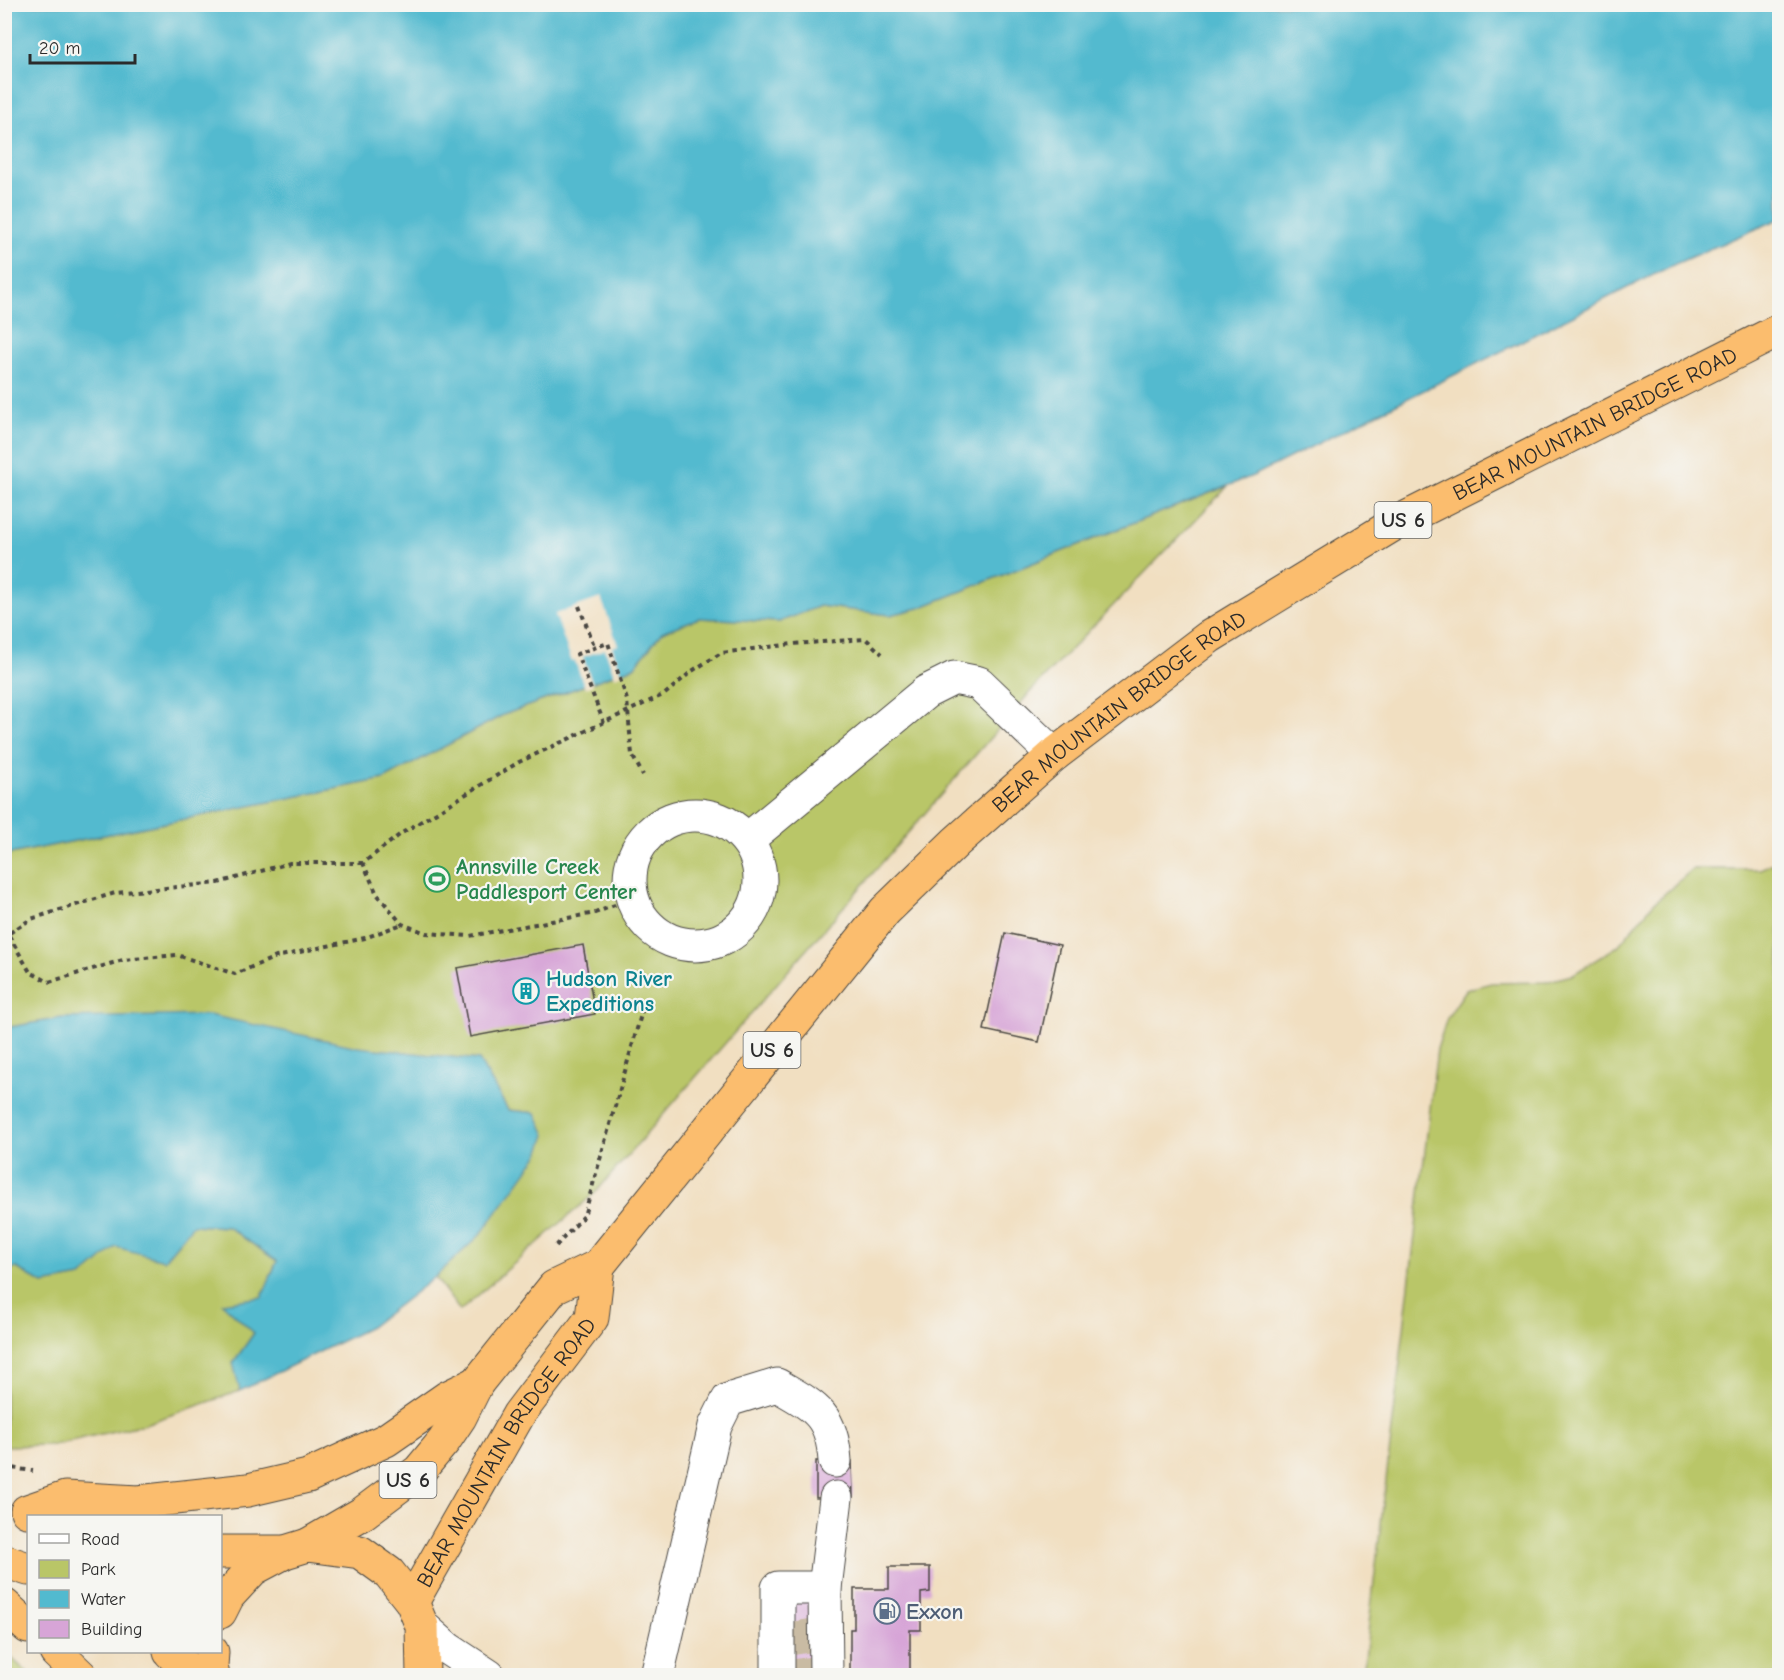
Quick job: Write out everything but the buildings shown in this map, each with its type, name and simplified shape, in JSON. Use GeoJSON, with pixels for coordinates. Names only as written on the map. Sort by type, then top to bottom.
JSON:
{"type":"FeatureCollection","features":[{"type":"Feature","properties":{"kind":"highway","name":"BEAR MOUNTAIN BRIDGE ROAD"},"geometry":{"type":"LineString","coordinates":[[222,1608],[228,1596],[253,1569],[363,1513],[419,1471],[460,1418],[477,1383],[554,1287],[598,1266],[885,911],[956,842],[1054,755],[1209,637],[1396,523],[1779,330]]}},
{"type":"Feature","properties":{"kind":"highway","name":"BEAR MOUNTAIN BRIDGE ROAD"},"geometry":{"type":"LineString","coordinates":[[417,1614],[519,1414],[592,1318],[598,1266]]}},
{"type":"Feature","properties":{"kind":"highway","name":"US 6"},"geometry":{"type":"LineString","coordinates":[[22,1512],[65,1498],[138,1502],[248,1490],[308,1476],[386,1440],[448,1397],[477,1383]]}},
{"type":"Feature","properties":{"kind":"highway"},"geometry":{"type":"LineString","coordinates":[[222,1552],[296,1549],[360,1552],[389,1574],[417,1614],[423,1676]]}},
{"type":"Feature","properties":{"kind":"highway"},"geometry":{"type":"LineString","coordinates":[[4,1561],[27,1569]]}},
{"type":"Feature","properties":{"kind":"highway"},"geometry":{"type":"LineString","coordinates":[[4,1605],[27,1626]]}},
{"type":"Feature","properties":{"kind":"highway"},"geometry":{"type":"LineString","coordinates":[[57,1653],[81,1676]]}},
{"type":"Feature","properties":{"kind":"highway"},"geometry":{"type":"LineString","coordinates":[[171,1653],[194,1676]]}},
{"type":"Feature","properties":{"kind":"highway"},"geometry":{"type":"LineString","coordinates":[[212,1653],[213,1676]]}},
{"type":"Feature","properties":{"kind":"lane"},"geometry":{"type":"LineString","coordinates":[[747,840],[926,692],[954,678],[979,683],[1054,755]]}},
{"type":"Feature","properties":{"kind":"lane"},"geometry":{"type":"LineString","coordinates":[[686,815],[709,816],[730,825],[747,840],[757,858],[760,878],[758,899],[749,918],[734,933],[715,943],[695,946],[674,942],[656,932],[641,917],[632,898],[630,876],[635,854],[647,836],[665,822],[686,815]]}},
{"type":"Feature","properties":{"kind":"lane"},"geometry":{"type":"LineString","coordinates":[[657,1676],[715,1426],[729,1400],[777,1385],[816,1410],[829,1425],[834,1442],[835,1461]]}},
{"type":"Feature","properties":{"kind":"lane"},"geometry":{"type":"LineString","coordinates":[[823,1672],[822,1633],[825,1588],[836,1498]]}},
{"type":"Feature","properties":{"kind":"lane"},"geometry":{"type":"LineString","coordinates":[[778,1676],[781,1641],[778,1588],[825,1588]]}},
{"type":"Feature","properties":{"kind":"lane"},"geometry":{"type":"LineString","coordinates":[[417,1614],[448,1649],[489,1676]]}},
{"type":"Feature","properties":{"kind":"path"},"geometry":{"type":"LineString","coordinates":[[579,606],[594,648]]}},
{"type":"Feature","properties":{"kind":"path"},"geometry":{"type":"LineString","coordinates":[[402,924],[365,938],[276,957],[235,974],[177,955],[123,960],[49,982],[30,972],[8,933],[31,920],[115,893],[218,884],[290,863],[363,863],[402,833],[519,762],[665,694],[692,671],[722,653],[793,644],[866,639],[882,654]]}},
{"type":"Feature","properties":{"kind":"path"},"geometry":{"type":"LineString","coordinates":[[604,723],[577,654],[608,643],[627,700],[632,755],[643,775]]}},
{"type":"Feature","properties":{"kind":"path"},"geometry":{"type":"LineString","coordinates":[[363,863],[377,894],[402,924],[426,933],[470,936],[596,913],[632,898]]}},
{"type":"Feature","properties":{"kind":"path"},"geometry":{"type":"LineString","coordinates":[[552,1251],[584,1216],[646,997]]}},
{"type":"Feature","properties":{"kind":"green space","name":"Annsville Creek Paddlesport Center"},"geometry":{"type":"Polygon","coordinates":[[[1228,486],[1032,690],[596,1192],[460,1311],[435,1277],[481,1234],[536,1113],[508,1110],[479,1060],[62,1018],[5,1028],[5,855],[384,779],[503,715],[634,667],[662,632],[699,618],[779,622],[820,606],[890,615],[919,608],[1228,486]]]}},
{"type":"Feature","properties":{"kind":"green space"},"geometry":{"type":"Polygon","coordinates":[[[1780,861],[1779,1675],[1363,1675],[1437,1049],[1447,1018],[1466,990],[1491,983],[1545,982],[1572,975],[1618,946],[1654,903],[1693,869],[1760,869],[1780,861]]]}},
{"type":"Feature","properties":{"kind":"green space"},"geometry":{"type":"Polygon","coordinates":[[[193,1225],[228,1227],[277,1261],[262,1297],[254,1333],[234,1363],[240,1391],[145,1424],[53,1445],[5,1446],[5,1270],[17,1268],[43,1284],[81,1277],[116,1246],[164,1260],[193,1225]]]}},
{"type":"Feature","properties":{"kind":"green space"},"geometry":{"type":"Polygon","coordinates":[[[5,1652],[30,1675],[5,1675],[5,1652]]]}},
{"type":"Feature","properties":{"kind":"water"},"geometry":{"type":"Polygon","coordinates":[[[5,5],[1779,5],[1779,219],[1675,264],[1255,475],[919,608],[890,615],[820,606],[779,622],[699,618],[662,632],[634,667],[503,715],[384,779],[5,855],[5,5]]]}},
{"type":"Feature","properties":{"kind":"water"},"geometry":{"type":"Polygon","coordinates":[[[209,1015],[358,1047],[479,1060],[508,1110],[536,1113],[546,1135],[539,1154],[481,1234],[435,1277],[370,1327],[240,1391],[233,1363],[254,1333],[222,1303],[262,1297],[277,1261],[228,1227],[193,1225],[164,1260],[116,1247],[81,1277],[43,1284],[17,1268],[5,1270],[5,1028],[62,1018],[209,1015]]]}},
{"type":"Feature","properties":{"kind":"pier"},"geometry":{"type":"Polygon","coordinates":[[[601,598],[618,645],[612,647],[622,674],[615,677],[605,649],[583,657],[593,685],[585,688],[575,661],[572,662],[555,614],[601,598]]]}},
{"type":"Feature","properties":{"kind":"tunnel"},"geometry":{"type":"LineString","coordinates":[[784,1640],[819,1634]]}},
{"type":"Feature","properties":{"kind":"tunnel"},"geometry":{"type":"LineString","coordinates":[[793,1676],[819,1672]]}},
{"type":"Feature","properties":{"kind":"place","name":"Annsville Creek Paddlesport Center"},"geometry":{"type":"Point","coordinates":[437,879]}},
{"type":"Feature","properties":{"kind":"place","name":"Hudson River Expeditions"},"geometry":{"type":"Point","coordinates":[526,991]}},
{"type":"Feature","properties":{"kind":"place","name":"Exxon"},"geometry":{"type":"Point","coordinates":[887,1611]}}]}
